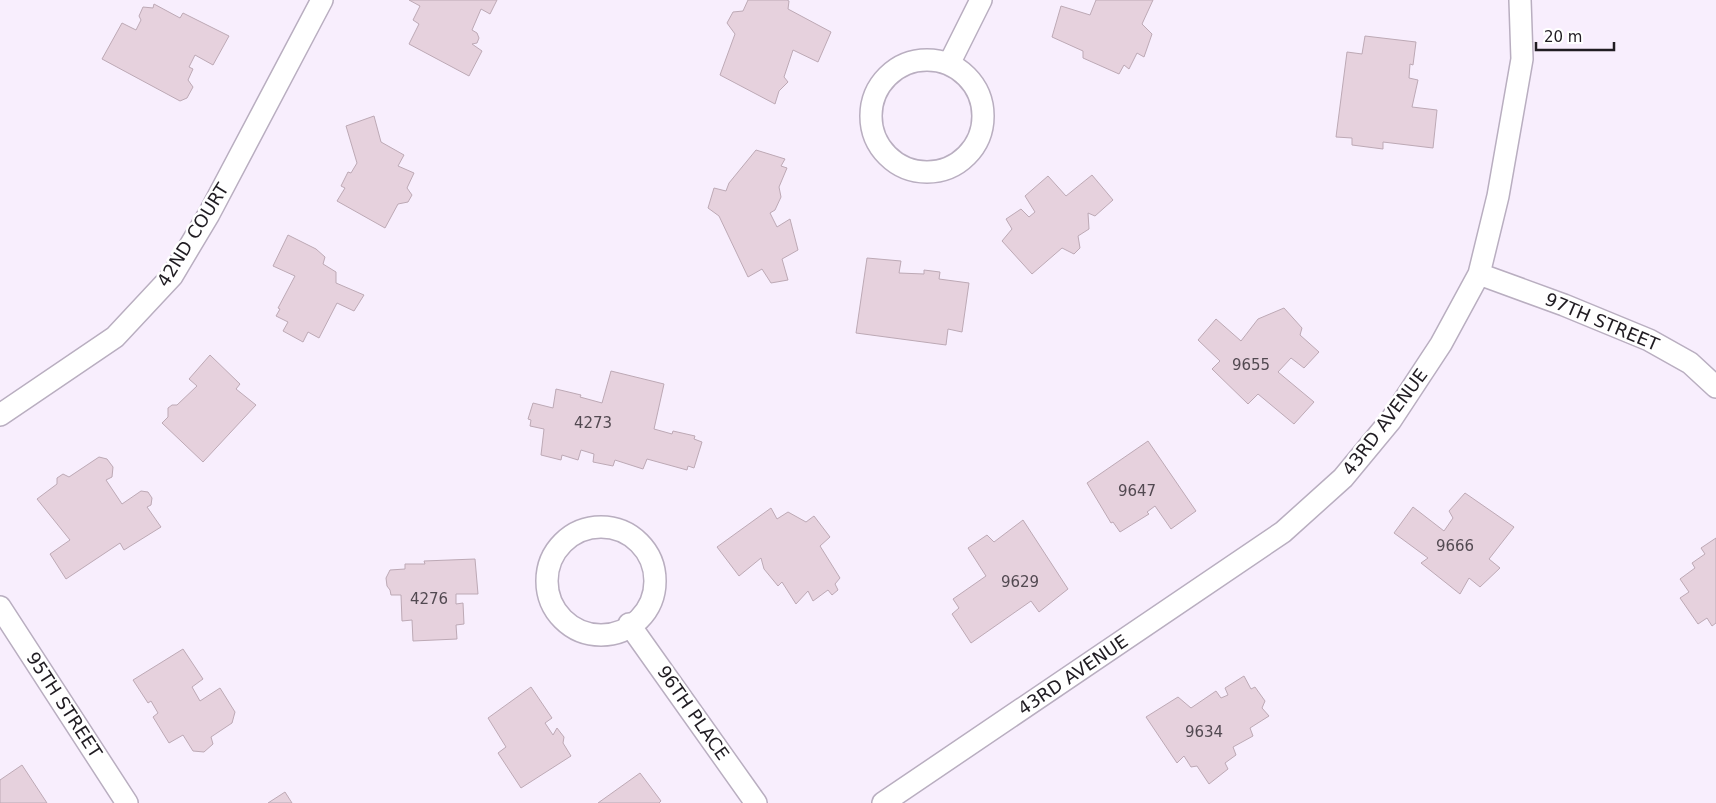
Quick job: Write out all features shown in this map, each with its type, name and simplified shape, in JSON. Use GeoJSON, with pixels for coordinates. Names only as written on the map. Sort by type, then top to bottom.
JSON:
{"type":"FeatureCollection","features":[{"type":"Feature","properties":{"kind":"street","name":"42ND COURT"},"geometry":{"type":"LineString","coordinates":[[0,415],[115,337],[172,276],[209,214],[322,0]]}},
{"type":"Feature","properties":{"kind":"street"},"geometry":{"type":"LineString","coordinates":[[949,64],[981,0]]}},
{"type":"Feature","properties":{"kind":"street","name":"43RD AVENUE"},"geometry":{"type":"LineString","coordinates":[[883,803],[1283,532],[1343,478],[1391,420],[1441,344],[1479,274],[1498,196],[1522,59],[1520,0]]}},
{"type":"Feature","properties":{"kind":"street"},"geometry":{"type":"LineString","coordinates":[[931,60],[949,64],[965,74],[976,89],[983,124],[978,141],[968,156],[953,167],[936,173],[918,173],[901,167],[886,156],[874,139],[870,120],[872,101],[880,84],[894,70],[911,62],[931,60]]}},
{"type":"Feature","properties":{"kind":"street","name":"97TH STREET"},"geometry":{"type":"LineString","coordinates":[[1479,274],[1564,304],[1648,340],[1690,363],[1716,387]]}},
{"type":"Feature","properties":{"kind":"street"},"geometry":{"type":"LineString","coordinates":[[592,528],[610,528],[628,534],[642,546],[652,561],[655,579],[653,598],[644,614],[630,624],[615,634],[598,635],[580,631],[566,622],[554,609],[548,592],[549,567],[552,558],[562,544],[575,533],[592,528]]}},
{"type":"Feature","properties":{"kind":"street","name":"95TH STREET"},"geometry":{"type":"LineString","coordinates":[[0,607],[127,803]]}},
{"type":"Feature","properties":{"kind":"street","name":"96TH PLACE"},"geometry":{"type":"LineString","coordinates":[[630,624],[756,803]]}},
{"type":"Feature","properties":{"kind":"building"},"geometry":{"type":"Polygon","coordinates":[[[409,0],[497,0],[490,14],[481,9],[472,30],[477,33],[479,38],[477,43],[472,44],[482,51],[469,76],[409,44],[419,24],[413,20],[420,6],[409,0]]]}},
{"type":"Feature","properties":{"kind":"building"},"geometry":{"type":"Polygon","coordinates":[[[748,0],[787,0],[789,1],[788,9],[831,32],[818,62],[793,50],[784,77],[788,82],[779,91],[775,104],[720,75],[735,34],[727,23],[733,12],[743,11],[748,0]]]}},
{"type":"Feature","properties":{"kind":"building"},"geometry":{"type":"Polygon","coordinates":[[[1096,0],[1153,0],[1142,24],[1152,34],[1144,57],[1137,53],[1129,69],[1124,65],[1119,74],[1083,58],[1083,51],[1052,37],[1061,6],[1090,15],[1096,0]]]}},
{"type":"Feature","properties":{"kind":"building"},"geometry":{"type":"Polygon","coordinates":[[[154,4],[180,18],[183,13],[229,36],[213,65],[195,55],[189,67],[193,69],[188,80],[193,87],[187,98],[180,101],[102,59],[122,23],[136,30],[141,20],[139,16],[143,7],[153,8],[154,4]]]}},
{"type":"Feature","properties":{"kind":"building"},"geometry":{"type":"Polygon","coordinates":[[[1365,36],[1416,42],[1413,65],[1410,64],[1409,78],[1418,80],[1412,107],[1437,110],[1433,148],[1383,142],[1383,149],[1352,145],[1352,138],[1336,137],[1347,52],[1362,54],[1365,36]]]}},
{"type":"Feature","properties":{"kind":"building"},"geometry":{"type":"Polygon","coordinates":[[[374,116],[381,142],[404,155],[398,166],[414,173],[407,188],[412,195],[408,202],[398,204],[385,228],[337,201],[345,188],[341,186],[348,172],[351,173],[357,163],[346,126],[374,116]]]}},
{"type":"Feature","properties":{"kind":"building"},"geometry":{"type":"Polygon","coordinates":[[[756,150],[785,159],[781,166],[787,168],[779,187],[781,197],[775,210],[770,213],[777,227],[790,219],[798,250],[782,259],[788,280],[771,283],[762,269],[748,277],[719,216],[708,208],[714,188],[726,191],[729,183],[756,150]]]}},
{"type":"Feature","properties":{"kind":"building"},"geometry":{"type":"Polygon","coordinates":[[[1092,175],[1113,200],[1095,216],[1088,213],[1089,229],[1078,236],[1080,248],[1074,254],[1062,248],[1032,274],[1002,241],[1012,229],[1006,219],[1021,209],[1029,217],[1035,212],[1025,196],[1048,176],[1066,196],[1092,175]]]}},
{"type":"Feature","properties":{"kind":"building"},"geometry":{"type":"Polygon","coordinates":[[[288,235],[316,249],[325,257],[323,264],[336,272],[336,283],[364,295],[354,311],[337,303],[319,338],[308,332],[303,342],[283,331],[288,322],[276,316],[280,309],[278,308],[295,276],[273,266],[288,235]]]}},
{"type":"Feature","properties":{"kind":"building"},"geometry":{"type":"Polygon","coordinates":[[[867,258],[901,261],[899,273],[924,274],[924,270],[940,272],[939,279],[969,283],[962,332],[948,329],[946,345],[856,333],[867,258]]]}},
{"type":"Feature","properties":{"kind":"building"},"geometry":{"type":"Polygon","coordinates":[[[1284,308],[1302,328],[1300,335],[1319,352],[1304,368],[1291,358],[1278,372],[1314,402],[1294,424],[1258,394],[1248,404],[1212,369],[1220,361],[1198,340],[1216,319],[1241,341],[1258,319],[1284,308]]]}},
{"type":"Feature","properties":{"kind":"building"},"geometry":{"type":"Polygon","coordinates":[[[210,355],[240,384],[236,389],[256,405],[203,462],[162,423],[168,417],[168,408],[172,405],[177,405],[197,386],[189,379],[210,355]]]}},
{"type":"Feature","properties":{"kind":"building"},"geometry":{"type":"Polygon","coordinates":[[[611,371],[664,384],[654,429],[672,434],[673,431],[695,436],[694,439],[702,442],[694,468],[688,466],[687,470],[647,459],[643,469],[615,460],[613,466],[593,462],[594,454],[581,450],[578,460],[562,455],[561,460],[541,455],[544,429],[530,426],[531,420],[528,419],[533,403],[553,408],[556,389],[581,395],[580,397],[602,403],[611,371]]]}},
{"type":"Feature","properties":{"kind":"building"},"geometry":{"type":"Polygon","coordinates":[[[1148,441],[1196,511],[1171,529],[1155,506],[1147,512],[1149,514],[1120,532],[1113,522],[1111,523],[1087,483],[1148,441]]]}},
{"type":"Feature","properties":{"kind":"building"},"geometry":{"type":"Polygon","coordinates":[[[99,457],[107,459],[113,467],[112,477],[106,480],[122,504],[141,491],[148,492],[152,498],[151,505],[147,507],[161,527],[124,550],[120,543],[66,579],[50,554],[70,540],[37,499],[57,484],[57,478],[63,474],[69,477],[99,457]]]}},
{"type":"Feature","properties":{"kind":"building"},"geometry":{"type":"Polygon","coordinates":[[[1465,493],[1514,527],[1489,559],[1500,568],[1480,587],[1469,578],[1460,594],[1421,563],[1428,558],[1394,533],[1413,507],[1444,531],[1453,518],[1449,511],[1465,493]]]}},
{"type":"Feature","properties":{"kind":"building"},"geometry":{"type":"Polygon","coordinates":[[[771,508],[777,519],[788,512],[806,522],[814,516],[830,537],[820,546],[840,578],[835,584],[838,590],[832,595],[828,590],[813,601],[808,591],[796,604],[782,582],[778,586],[764,569],[761,558],[739,576],[717,547],[771,508]]]}},
{"type":"Feature","properties":{"kind":"building"},"geometry":{"type":"Polygon","coordinates":[[[1023,520],[1068,589],[1039,612],[1031,601],[971,643],[952,614],[959,608],[953,599],[986,576],[968,548],[987,535],[994,542],[1023,520]]]}},
{"type":"Feature","properties":{"kind":"building"},"geometry":{"type":"Polygon","coordinates":[[[1716,538],[1716,623],[1712,626],[1707,618],[1698,624],[1680,598],[1689,592],[1680,579],[1695,568],[1692,563],[1705,554],[1701,548],[1716,538]]]}},
{"type":"Feature","properties":{"kind":"building"},"geometry":{"type":"Polygon","coordinates":[[[475,559],[478,594],[456,594],[456,604],[463,603],[464,624],[456,625],[457,639],[413,641],[412,620],[402,621],[401,595],[391,595],[387,586],[386,578],[390,570],[405,569],[405,564],[425,564],[424,561],[475,559]]]}},
{"type":"Feature","properties":{"kind":"building"},"geometry":{"type":"Polygon","coordinates":[[[183,649],[203,679],[192,687],[200,701],[220,688],[235,712],[232,723],[211,737],[213,744],[204,752],[193,751],[183,735],[169,743],[153,717],[158,713],[151,701],[148,703],[133,680],[183,649]]]}},
{"type":"Feature","properties":{"kind":"building"},"geometry":{"type":"Polygon","coordinates":[[[1244,676],[1251,689],[1255,687],[1265,701],[1262,708],[1269,716],[1250,728],[1253,736],[1233,747],[1236,755],[1225,763],[1228,769],[1209,784],[1197,766],[1191,767],[1184,756],[1177,763],[1146,717],[1178,697],[1191,708],[1216,691],[1221,698],[1228,695],[1225,688],[1244,676]]]}},
{"type":"Feature","properties":{"kind":"building"},"geometry":{"type":"Polygon","coordinates":[[[531,687],[552,718],[545,723],[553,735],[557,728],[564,737],[563,743],[571,756],[521,788],[498,753],[506,747],[488,718],[531,687]]]}},
{"type":"Feature","properties":{"kind":"building"},"geometry":{"type":"Polygon","coordinates":[[[22,765],[47,803],[0,803],[0,780],[22,765]]]}},
{"type":"Feature","properties":{"kind":"building"},"geometry":{"type":"Polygon","coordinates":[[[640,773],[661,801],[659,803],[598,803],[640,773]]]}},
{"type":"Feature","properties":{"kind":"building"},"geometry":{"type":"Polygon","coordinates":[[[285,792],[292,803],[268,803],[285,792]]]}}]}
